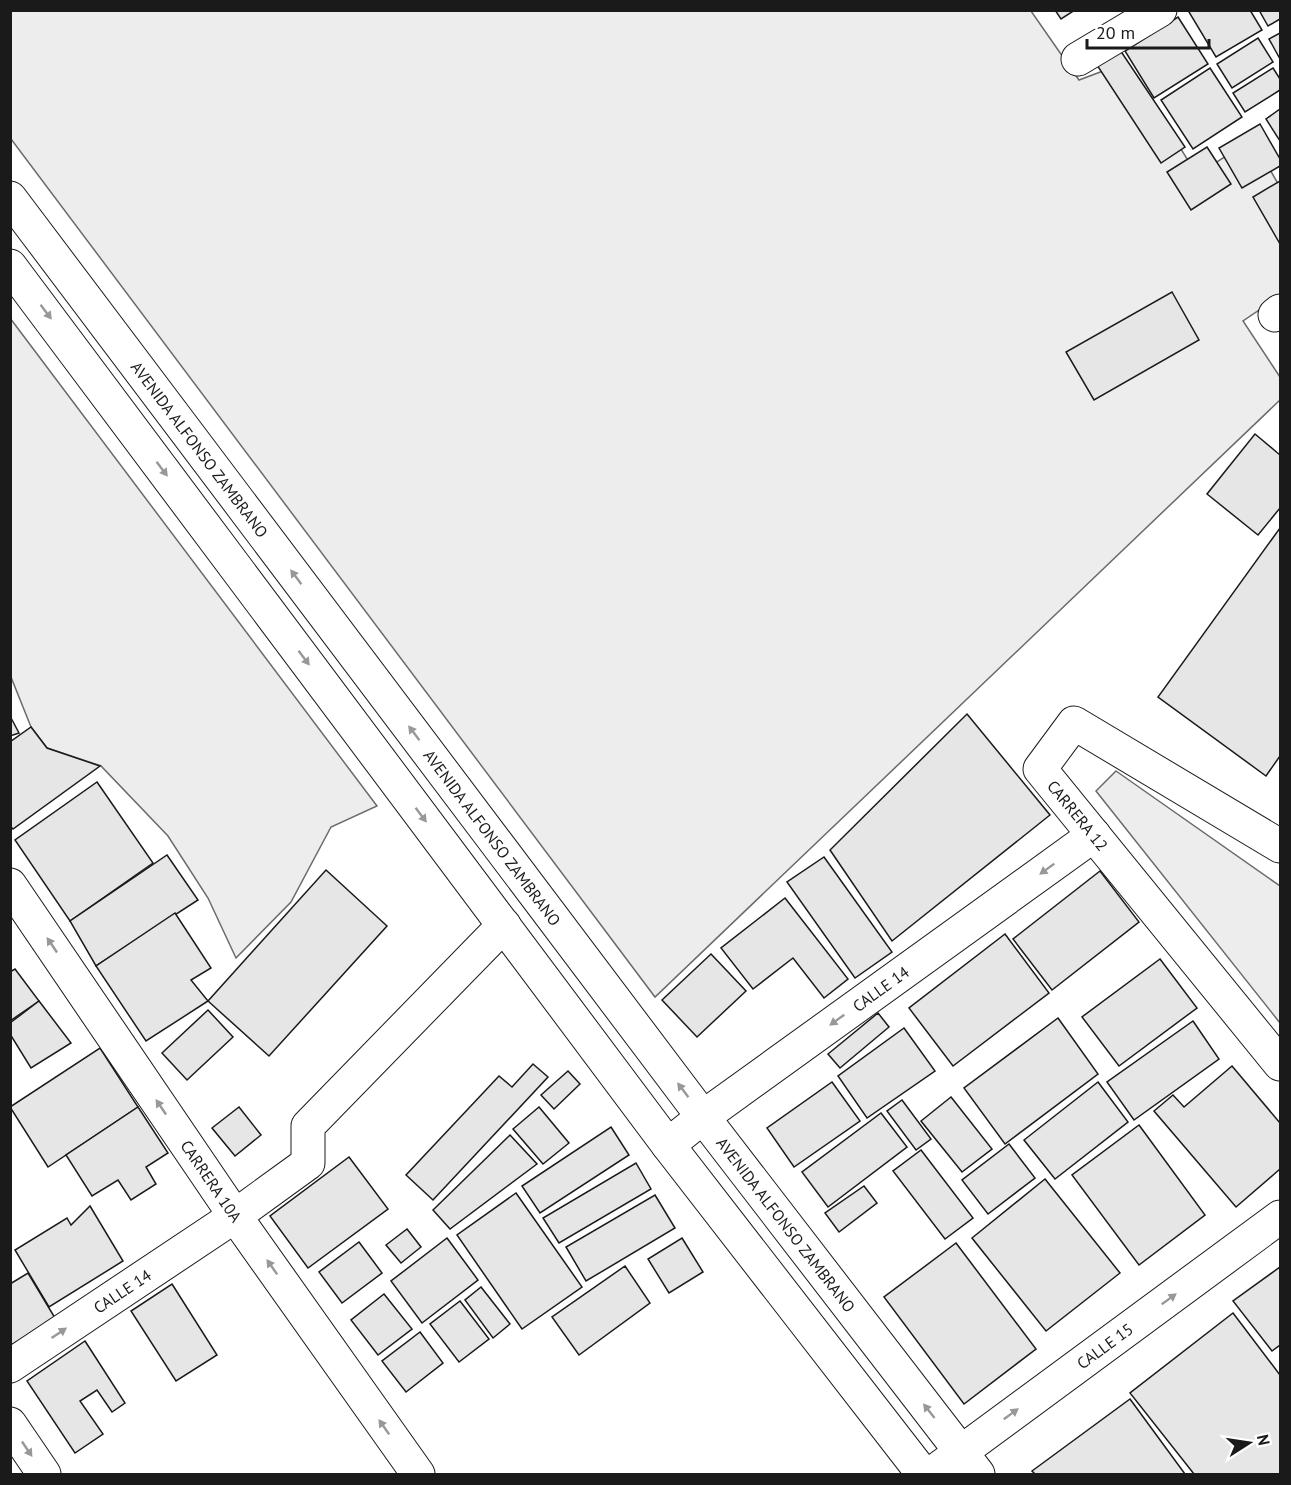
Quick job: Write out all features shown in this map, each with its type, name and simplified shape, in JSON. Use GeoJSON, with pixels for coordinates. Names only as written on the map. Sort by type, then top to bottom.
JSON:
{"type":"FeatureCollection","features":[{"type":"Feature","properties":{"kind":"street"},"geometry":{"type":"LineString","coordinates":[[1078,59],[1160,10]]}},
{"type":"Feature","properties":{"kind":"street","name":"AVENIDA ALFONSO ZAMBRANO"},"geometry":{"type":"LineString","coordinates":[[10,198],[703,1117],[969,1463]]}},
{"type":"Feature","properties":{"kind":"street"},"geometry":{"type":"LineString","coordinates":[[10,266],[668,1145],[923,1474]]}},
{"type":"Feature","properties":{"kind":"street","name":"CARRERA 12"},"geometry":{"type":"LineString","coordinates":[[1279,841],[1074,723],[1040,769],[1281,1064]]}},
{"type":"Feature","properties":{"kind":"street","name":"CALLE 14"},"geometry":{"type":"LineString","coordinates":[[668,1145],[703,1117],[1094,835]]}},
{"type":"Feature","properties":{"kind":"street","name":"CARRERA 10A"},"geometry":{"type":"LineString","coordinates":[[10,885],[235,1216],[418,1474]]}},
{"type":"Feature","properties":{"kind":"street","name":"CALLE 14"},"geometry":{"type":"LineString","coordinates":[[10,1366],[235,1216],[308,1163],[308,1126],[504,925]]}},
{"type":"Feature","properties":{"kind":"street","name":"CALLE 15"},"geometry":{"type":"LineString","coordinates":[[931,1474],[969,1463],[1281,1217]]}},
{"type":"Feature","properties":{"kind":"street"},"geometry":{"type":"LineString","coordinates":[[10,1424],[44,1474]]}},
{"type":"Feature","properties":{"kind":"shaded area"},"geometry":{"type":"Polygon","coordinates":[[[11,11],[1031,11],[1079,80],[1127,62],[1197,175],[1252,139],[1280,187],[1280,296],[1243,321],[1280,377],[1280,400],[655,997],[11,139],[11,11]]]}},
{"type":"Feature","properties":{"kind":"shaded area"},"geometry":{"type":"Polygon","coordinates":[[[10,318],[377,806],[331,827],[291,902],[236,958],[208,898],[168,836],[101,766],[47,748],[31,727],[11,677],[10,318]]]}},
{"type":"Feature","properties":{"kind":"shaded area"},"geometry":{"type":"Polygon","coordinates":[[[1116,771],[1280,886],[1280,1023],[1096,791],[1116,771]]]}},
{"type":"Feature","properties":{"kind":"building"},"geometry":{"type":"Polygon","coordinates":[[[1055,10],[1075,10],[1061,19],[1055,10]]]}},
{"type":"Feature","properties":{"kind":"building"},"geometry":{"type":"Polygon","coordinates":[[[1192,10],[1250,10],[1262,30],[1216,57],[1189,12],[1192,10]]]}},
{"type":"Feature","properties":{"kind":"building"},"geometry":{"type":"Polygon","coordinates":[[[1259,10],[1280,10],[1280,19],[1268,26],[1259,10]]]}},
{"type":"Feature","properties":{"kind":"building"},"geometry":{"type":"Polygon","coordinates":[[[1178,17],[1208,64],[1154,98],[1125,51],[1178,17]]]}},
{"type":"Feature","properties":{"kind":"building"},"geometry":{"type":"Polygon","coordinates":[[[1280,33],[1280,59],[1269,39],[1280,33]]]}},
{"type":"Feature","properties":{"kind":"building"},"geometry":{"type":"Polygon","coordinates":[[[1258,38],[1273,62],[1232,88],[1217,64],[1258,38]]]}},
{"type":"Feature","properties":{"kind":"building"},"geometry":{"type":"Polygon","coordinates":[[[1118,47],[1185,147],[1161,163],[1095,62],[1118,47]]]}},
{"type":"Feature","properties":{"kind":"building"},"geometry":{"type":"Polygon","coordinates":[[[1210,68],[1242,117],[1193,149],[1161,100],[1210,68]]]}},
{"type":"Feature","properties":{"kind":"building"},"geometry":{"type":"Polygon","coordinates":[[[1273,68],[1280,79],[1280,90],[1245,112],[1233,93],[1273,68]]]}},
{"type":"Feature","properties":{"kind":"building"},"geometry":{"type":"Polygon","coordinates":[[[1280,109],[1280,141],[1266,119],[1280,109]]]}},
{"type":"Feature","properties":{"kind":"building"},"geometry":{"type":"Polygon","coordinates":[[[1260,124],[1280,159],[1280,166],[1242,188],[1219,148],[1260,124]]]}},
{"type":"Feature","properties":{"kind":"building"},"geometry":{"type":"Polygon","coordinates":[[[1207,147],[1231,184],[1191,210],[1167,172],[1207,147]]]}},
{"type":"Feature","properties":{"kind":"building"},"geometry":{"type":"Polygon","coordinates":[[[1280,181],[1280,244],[1253,197],[1280,181]]]}},
{"type":"Feature","properties":{"kind":"building"},"geometry":{"type":"Polygon","coordinates":[[[1172,292],[1199,340],[1094,400],[1066,352],[1172,292]]]}},
{"type":"Feature","properties":{"kind":"building"},"geometry":{"type":"Polygon","coordinates":[[[1255,434],[1280,455],[1280,508],[1258,535],[1207,494],[1255,434]]]}},
{"type":"Feature","properties":{"kind":"building"},"geometry":{"type":"Polygon","coordinates":[[[1280,528],[1280,756],[1266,776],[1158,697],[1280,528]]]}},
{"type":"Feature","properties":{"kind":"building"},"geometry":{"type":"Polygon","coordinates":[[[967,714],[1050,815],[892,941],[830,850],[967,714]]]}},
{"type":"Feature","properties":{"kind":"building"},"geometry":{"type":"Polygon","coordinates":[[[10,716],[19,733],[10,736],[10,716]]]}},
{"type":"Feature","properties":{"kind":"building"},"geometry":{"type":"Polygon","coordinates":[[[31,727],[47,748],[100,766],[13,829],[10,826],[10,742],[31,727]]]}},
{"type":"Feature","properties":{"kind":"building"},"geometry":{"type":"Polygon","coordinates":[[[97,782],[153,863],[70,921],[15,840],[97,782]]]}},
{"type":"Feature","properties":{"kind":"building"},"geometry":{"type":"Polygon","coordinates":[[[167,855],[198,900],[96,966],[70,921],[167,855]]]}},
{"type":"Feature","properties":{"kind":"building"},"geometry":{"type":"Polygon","coordinates":[[[824,857],[892,952],[855,978],[787,882],[824,857]]]}},
{"type":"Feature","properties":{"kind":"building"},"geometry":{"type":"Polygon","coordinates":[[[326,870],[387,926],[269,1056],[208,1001],[326,870]]]}},
{"type":"Feature","properties":{"kind":"building"},"geometry":{"type":"Polygon","coordinates":[[[1100,871],[1139,922],[1052,990],[1013,939],[1100,871]]]}},
{"type":"Feature","properties":{"kind":"building"},"geometry":{"type":"Polygon","coordinates":[[[785,898],[848,979],[824,998],[793,958],[753,989],[721,948],[785,898]]]}},
{"type":"Feature","properties":{"kind":"building"},"geometry":{"type":"Polygon","coordinates":[[[175,913],[211,968],[191,980],[208,1001],[146,1041],[96,966],[175,913]]]}},
{"type":"Feature","properties":{"kind":"building"},"geometry":{"type":"Polygon","coordinates":[[[1005,934],[1049,993],[953,1066],[909,1008],[1005,934]]]}},
{"type":"Feature","properties":{"kind":"building"},"geometry":{"type":"Polygon","coordinates":[[[711,954],[746,991],[697,1037],[662,1000],[711,954]]]}},
{"type":"Feature","properties":{"kind":"building"},"geometry":{"type":"Polygon","coordinates":[[[1160,959],[1197,1008],[1119,1066],[1082,1017],[1160,959]]]}},
{"type":"Feature","properties":{"kind":"building"},"geometry":{"type":"Polygon","coordinates":[[[15,969],[39,1001],[10,1021],[10,972],[15,969]]]}},
{"type":"Feature","properties":{"kind":"building"},"geometry":{"type":"Polygon","coordinates":[[[39,1001],[71,1043],[31,1068],[10,1034],[10,1023],[39,1001]]]}},
{"type":"Feature","properties":{"kind":"building"},"geometry":{"type":"Polygon","coordinates":[[[208,1010],[233,1037],[187,1080],[162,1053],[208,1010]]]}},
{"type":"Feature","properties":{"kind":"building"},"geometry":{"type":"Polygon","coordinates":[[[878,1013],[889,1027],[840,1068],[828,1054],[878,1013]]]}},
{"type":"Feature","properties":{"kind":"building"},"geometry":{"type":"Polygon","coordinates":[[[1058,1018],[1098,1074],[1005,1144],[964,1088],[1058,1018]]]}},
{"type":"Feature","properties":{"kind":"building"},"geometry":{"type":"Polygon","coordinates":[[[1193,1021],[1219,1059],[1134,1120],[1107,1082],[1193,1021]]]}},
{"type":"Feature","properties":{"kind":"building"},"geometry":{"type":"Polygon","coordinates":[[[904,1028],[935,1071],[867,1118],[838,1076],[904,1028]]]}},
{"type":"Feature","properties":{"kind":"building"},"geometry":{"type":"Polygon","coordinates":[[[100,1048],[138,1107],[48,1167],[10,1107],[100,1048]]]}},
{"type":"Feature","properties":{"kind":"building"},"geometry":{"type":"Polygon","coordinates":[[[533,1064],[548,1077],[433,1200],[406,1175],[499,1076],[512,1087],[533,1064]]]}},
{"type":"Feature","properties":{"kind":"building"},"geometry":{"type":"Polygon","coordinates":[[[1232,1066],[1280,1123],[1280,1169],[1236,1207],[1154,1111],[1173,1095],[1184,1107],[1232,1066]]]}},
{"type":"Feature","properties":{"kind":"building"},"geometry":{"type":"Polygon","coordinates":[[[568,1071],[580,1084],[554,1109],[541,1095],[568,1071]]]}},
{"type":"Feature","properties":{"kind":"building"},"geometry":{"type":"Polygon","coordinates":[[[832,1082],[860,1121],[794,1167],[767,1128],[832,1082]]]}},
{"type":"Feature","properties":{"kind":"building"},"geometry":{"type":"Polygon","coordinates":[[[1098,1082],[1128,1122],[1055,1179],[1024,1140],[1098,1082]]]}},
{"type":"Feature","properties":{"kind":"building"},"geometry":{"type":"Polygon","coordinates":[[[951,1097],[992,1149],[962,1172],[921,1121],[951,1097]]]}},
{"type":"Feature","properties":{"kind":"building"},"geometry":{"type":"Polygon","coordinates":[[[902,1100],[931,1139],[916,1150],[887,1111],[902,1100]]]}},
{"type":"Feature","properties":{"kind":"building"},"geometry":{"type":"Polygon","coordinates":[[[138,1107],[168,1153],[146,1167],[156,1184],[131,1200],[118,1180],[92,1196],[66,1155],[138,1107]]]}},
{"type":"Feature","properties":{"kind":"building"},"geometry":{"type":"Polygon","coordinates":[[[239,1107],[261,1135],[235,1156],[212,1128],[239,1107]]]}},
{"type":"Feature","properties":{"kind":"building"},"geometry":{"type":"Polygon","coordinates":[[[539,1107],[569,1143],[543,1164],[513,1129],[539,1107]]]}},
{"type":"Feature","properties":{"kind":"building"},"geometry":{"type":"Polygon","coordinates":[[[881,1113],[907,1147],[828,1207],[802,1172],[881,1113]]]}},
{"type":"Feature","properties":{"kind":"building"},"geometry":{"type":"Polygon","coordinates":[[[1139,1125],[1205,1215],[1139,1265],[1072,1175],[1139,1125]]]}},
{"type":"Feature","properties":{"kind":"building"},"geometry":{"type":"Polygon","coordinates":[[[611,1127],[629,1155],[540,1213],[522,1186],[611,1127]]]}},
{"type":"Feature","properties":{"kind":"building"},"geometry":{"type":"Polygon","coordinates":[[[510,1135],[537,1164],[450,1229],[433,1210],[510,1135]]]}},
{"type":"Feature","properties":{"kind":"building"},"geometry":{"type":"Polygon","coordinates":[[[1009,1144],[1035,1178],[988,1214],[962,1180],[1009,1144]]]}},
{"type":"Feature","properties":{"kind":"building"},"geometry":{"type":"Polygon","coordinates":[[[921,1150],[973,1218],[945,1239],[893,1171],[921,1150]]]}},
{"type":"Feature","properties":{"kind":"building"},"geometry":{"type":"Polygon","coordinates":[[[349,1157],[388,1209],[308,1268],[270,1216],[349,1157]]]}},
{"type":"Feature","properties":{"kind":"building"},"geometry":{"type":"Polygon","coordinates":[[[636,1163],[651,1189],[559,1243],[543,1218],[636,1163]]]}},
{"type":"Feature","properties":{"kind":"building"},"geometry":{"type":"Polygon","coordinates":[[[1045,1179],[1120,1273],[1046,1331],[972,1238],[1045,1179]]]}},
{"type":"Feature","properties":{"kind":"building"},"geometry":{"type":"Polygon","coordinates":[[[864,1186],[877,1203],[839,1232],[825,1213],[864,1186]]]}},
{"type":"Feature","properties":{"kind":"building"},"geometry":{"type":"Polygon","coordinates":[[[516,1193],[582,1287],[522,1329],[457,1235],[516,1193]]]}},
{"type":"Feature","properties":{"kind":"building"},"geometry":{"type":"Polygon","coordinates":[[[655,1195],[675,1228],[586,1281],[566,1247],[655,1195]]]}},
{"type":"Feature","properties":{"kind":"building"},"geometry":{"type":"Polygon","coordinates":[[[90,1206],[123,1261],[49,1307],[15,1250],[67,1218],[71,1225],[90,1206]]]}},
{"type":"Feature","properties":{"kind":"building"},"geometry":{"type":"Polygon","coordinates":[[[407,1229],[421,1247],[401,1263],[386,1245],[407,1229]]]}},
{"type":"Feature","properties":{"kind":"building"},"geometry":{"type":"Polygon","coordinates":[[[447,1238],[478,1280],[422,1323],[391,1281],[447,1238]]]}},
{"type":"Feature","properties":{"kind":"building"},"geometry":{"type":"Polygon","coordinates":[[[682,1238],[703,1272],[669,1293],[648,1259],[682,1238]]]}},
{"type":"Feature","properties":{"kind":"building"},"geometry":{"type":"Polygon","coordinates":[[[359,1242],[382,1273],[342,1303],[319,1272],[359,1242]]]}},
{"type":"Feature","properties":{"kind":"building"},"geometry":{"type":"Polygon","coordinates":[[[956,1243],[1036,1349],[964,1404],[884,1297],[956,1243]]]}},
{"type":"Feature","properties":{"kind":"building"},"geometry":{"type":"Polygon","coordinates":[[[625,1266],[650,1303],[579,1355],[552,1317],[625,1266]]]}},
{"type":"Feature","properties":{"kind":"building"},"geometry":{"type":"Polygon","coordinates":[[[1280,1267],[1280,1345],[1272,1351],[1233,1301],[1280,1267]]]}},
{"type":"Feature","properties":{"kind":"building"},"geometry":{"type":"Polygon","coordinates":[[[28,1273],[55,1318],[10,1346],[10,1284],[28,1273]]]}},
{"type":"Feature","properties":{"kind":"building"},"geometry":{"type":"Polygon","coordinates":[[[172,1284],[217,1355],[176,1381],[131,1311],[172,1284]]]}},
{"type":"Feature","properties":{"kind":"building"},"geometry":{"type":"Polygon","coordinates":[[[481,1287],[510,1324],[493,1338],[465,1300],[481,1287]]]}},
{"type":"Feature","properties":{"kind":"building"},"geometry":{"type":"Polygon","coordinates":[[[384,1294],[412,1329],[378,1355],[351,1320],[384,1294]]]}},
{"type":"Feature","properties":{"kind":"building"},"geometry":{"type":"Polygon","coordinates":[[[460,1301],[489,1339],[459,1362],[430,1324],[460,1301]]]}},
{"type":"Feature","properties":{"kind":"building"},"geometry":{"type":"Polygon","coordinates":[[[1233,1313],[1280,1375],[1280,1474],[1194,1474],[1130,1393],[1233,1313]]]}},
{"type":"Feature","properties":{"kind":"building"},"geometry":{"type":"Polygon","coordinates":[[[420,1332],[443,1363],[406,1392],[382,1361],[420,1332]]]}},
{"type":"Feature","properties":{"kind":"building"},"geometry":{"type":"Polygon","coordinates":[[[85,1341],[125,1403],[112,1412],[97,1390],[80,1401],[103,1434],[75,1453],[27,1381],[85,1341]]]}},
{"type":"Feature","properties":{"kind":"building"},"geometry":{"type":"Polygon","coordinates":[[[1130,1399],[1185,1474],[1035,1474],[1032,1471],[1130,1399]]]}}]}
